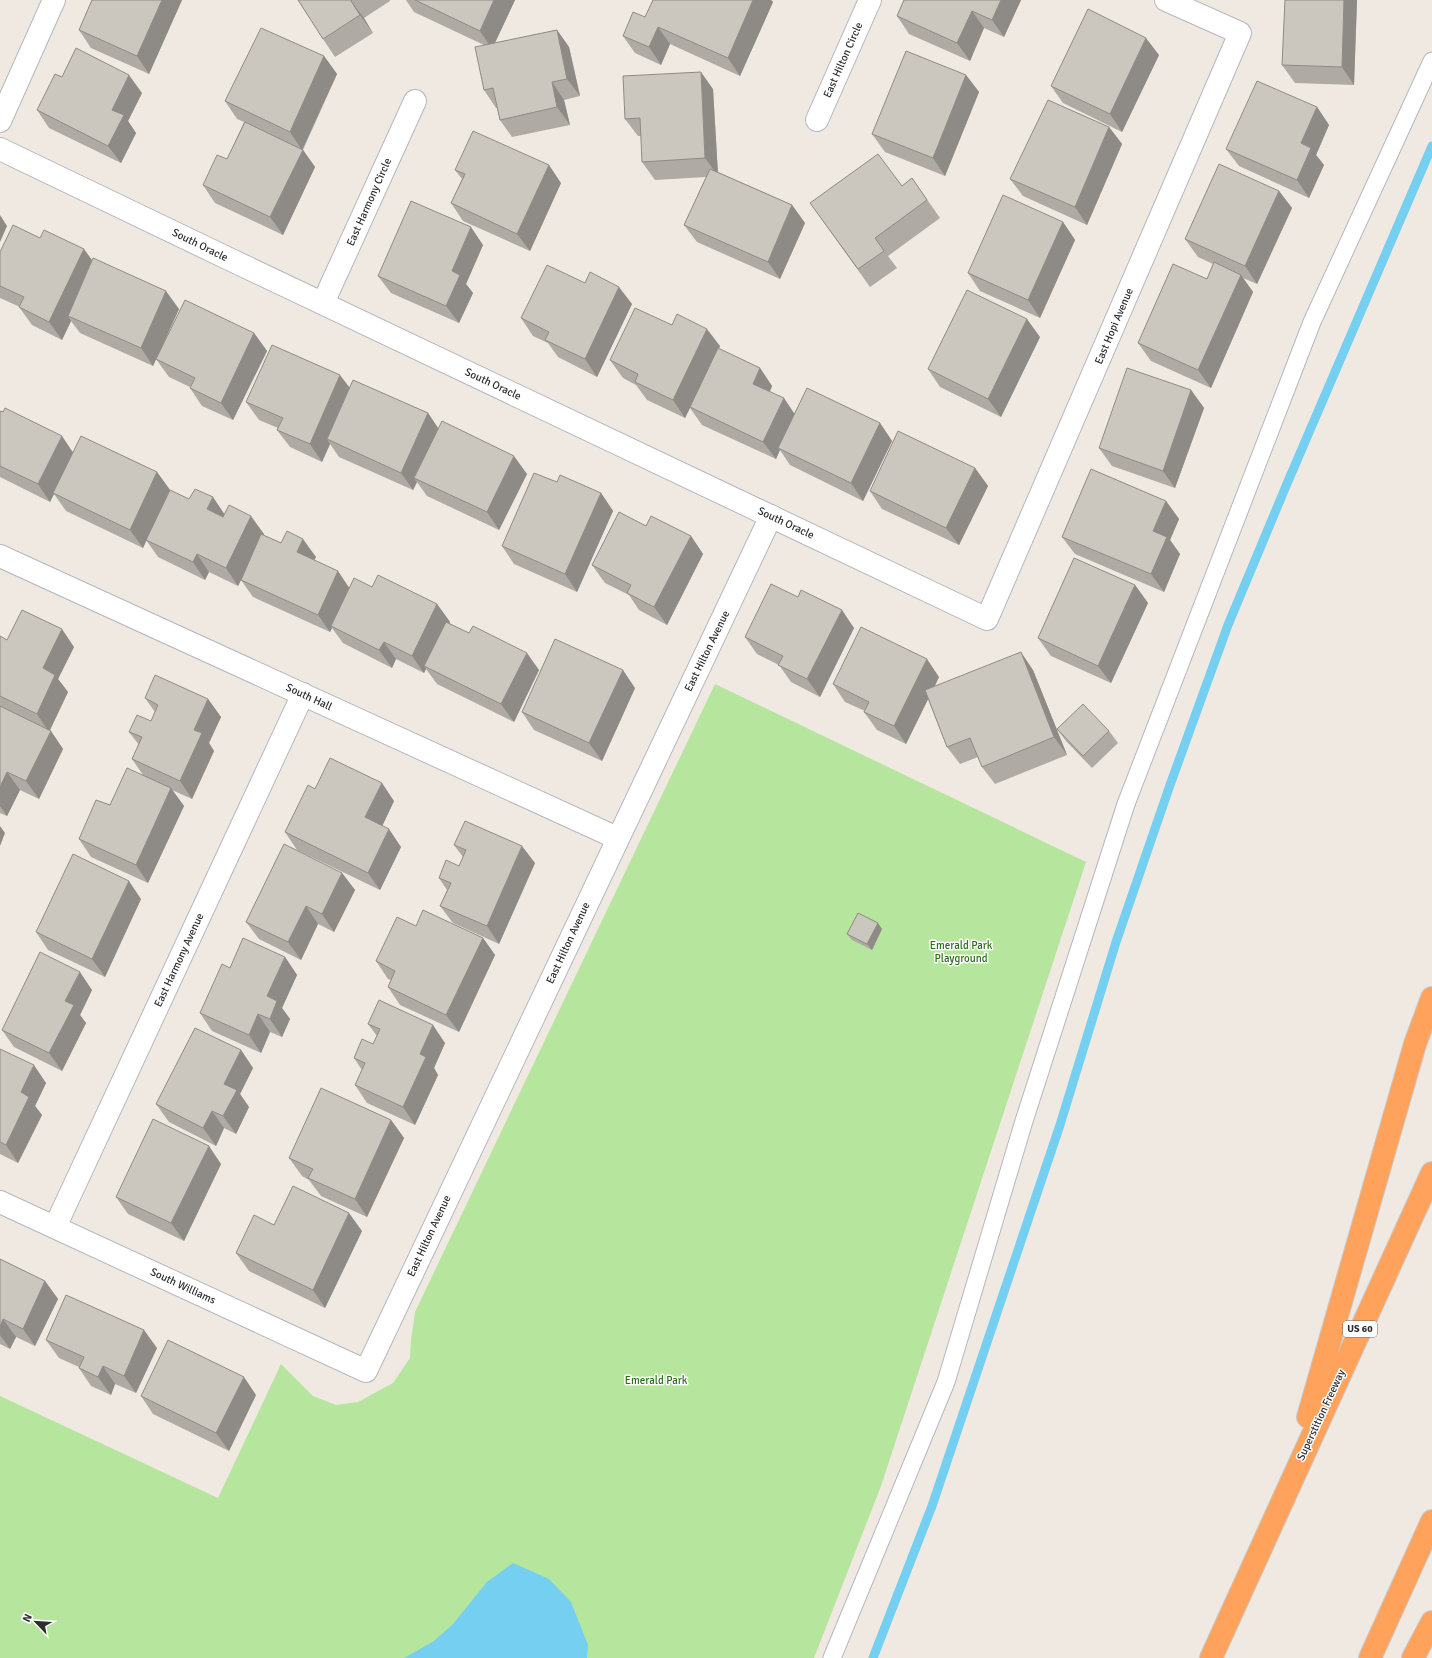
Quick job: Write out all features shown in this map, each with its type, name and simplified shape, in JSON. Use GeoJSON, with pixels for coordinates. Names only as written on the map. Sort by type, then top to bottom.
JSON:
{"type":"FeatureCollection","features":[{"type":"Feature","properties":{"kind":"highway"},"geometry":{"type":"LineString","coordinates":[[1288,1486],[1415,1044],[1432,998]]}},
{"type":"Feature","properties":{"kind":"highway","name":"Superstition Freeway"},"geometry":{"type":"LineString","coordinates":[[1211,1658],[1288,1486],[1432,1173]]}},
{"type":"Feature","properties":{"kind":"highway"},"geometry":{"type":"LineString","coordinates":[[1370,1658],[1432,1521]]}},
{"type":"Feature","properties":{"kind":"highway"},"geometry":{"type":"LineString","coordinates":[[1413,1658],[1432,1622]]}},
{"type":"Feature","properties":{"kind":"street"},"geometry":{"type":"LineString","coordinates":[[0,121],[54,0]]}},
{"type":"Feature","properties":{"kind":"street","name":"East Hilton Circle"},"geometry":{"type":"LineString","coordinates":[[817,120],[870,0]]}},
{"type":"Feature","properties":{"kind":"street","name":"East Hopi Avenue"},"geometry":{"type":"LineString","coordinates":[[987,619],[1240,33],[1166,0]]}},
{"type":"Feature","properties":{"kind":"street","name":"East Harmony Circle"},"geometry":{"type":"LineString","coordinates":[[323,303],[415,101]]}},
{"type":"Feature","properties":{"kind":"street","name":"South Oracle"},"geometry":{"type":"LineString","coordinates":[[0,149],[987,619]]}},
{"type":"Feature","properties":{"kind":"street","name":"East Hilton Avenue"},"geometry":{"type":"LineString","coordinates":[[366,1371],[617,838],[771,516]]}},
{"type":"Feature","properties":{"kind":"street","name":"South Hall"},"geometry":{"type":"LineString","coordinates":[[0,556],[617,838]]}},
{"type":"Feature","properties":{"kind":"street","name":"East Harmony Avenue"},"geometry":{"type":"LineString","coordinates":[[55,1227],[303,694]]}},
{"type":"Feature","properties":{"kind":"street","name":"South Williams"},"geometry":{"type":"LineString","coordinates":[[0,1202],[366,1371]]}},
{"type":"Feature","properties":{"kind":"lane"},"geometry":{"type":"LineString","coordinates":[[832,1658],[946,1382],[1024,1121],[1126,804],[1312,322],[1432,61]]}},
{"type":"Feature","properties":{"kind":"green space","name":"Emerald Park"},"geometry":{"type":"Polygon","coordinates":[[[715,684],[1086,862],[881,1486],[814,1658],[0,1658],[0,1396],[218,1498],[281,1364],[313,1396],[336,1405],[358,1402],[393,1383],[410,1358],[415,1312],[715,684]]]}},
{"type":"Feature","properties":{"kind":"water"},"geometry":{"type":"Polygon","coordinates":[[[513,1563],[549,1579],[571,1602],[588,1645],[587,1658],[404,1658],[434,1641],[453,1624],[487,1582],[513,1563]]]}},
{"type":"Feature","properties":{"kind":"building"},"geometry":{"type":"Polygon","coordinates":[[[92,0],[162,0],[137,56],[79,30],[92,0]]]}},
{"type":"Feature","properties":{"kind":"building"},"geometry":{"type":"Polygon","coordinates":[[[298,0],[352,0],[351,1],[360,15],[323,39],[298,0]]]}},
{"type":"Feature","properties":{"kind":"building"},"geometry":{"type":"Polygon","coordinates":[[[415,0],[494,0],[480,31],[415,0]]]}},
{"type":"Feature","properties":{"kind":"building"},"geometry":{"type":"Polygon","coordinates":[[[653,0],[753,0],[728,58],[658,27],[649,47],[623,36],[633,12],[645,17],[653,0]]]}},
{"type":"Feature","properties":{"kind":"building"},"geometry":{"type":"Polygon","coordinates":[[[904,0],[1001,0],[992,20],[972,11],[957,43],[897,16],[904,0]]]}},
{"type":"Feature","properties":{"kind":"building"},"geometry":{"type":"Polygon","coordinates":[[[1285,0],[1344,0],[1342,67],[1282,65],[1285,0]]]}},
{"type":"Feature","properties":{"kind":"building"},"geometry":{"type":"Polygon","coordinates":[[[1088,9],[1146,38],[1110,114],[1051,86],[1088,9]]]}},
{"type":"Feature","properties":{"kind":"building"},"geometry":{"type":"Polygon","coordinates":[[[261,28],[324,56],[290,132],[225,101],[261,28]]]}},
{"type":"Feature","properties":{"kind":"building"},"geometry":{"type":"Polygon","coordinates":[[[557,30],[567,79],[552,82],[557,107],[500,120],[493,88],[484,90],[475,47],[557,30]]]}},
{"type":"Feature","properties":{"kind":"building"},"geometry":{"type":"Polygon","coordinates":[[[76,48],[129,75],[112,110],[124,115],[108,146],[37,110],[55,74],[62,77],[76,48]]]}},
{"type":"Feature","properties":{"kind":"building"},"geometry":{"type":"Polygon","coordinates":[[[906,51],[966,75],[933,158],[872,134],[906,51]]]}},
{"type":"Feature","properties":{"kind":"building"},"geometry":{"type":"Polygon","coordinates":[[[701,72],[705,158],[642,162],[640,118],[625,119],[623,76],[701,72]]]}},
{"type":"Feature","properties":{"kind":"building"},"geometry":{"type":"Polygon","coordinates":[[[1257,81],[1317,107],[1301,143],[1311,148],[1297,180],[1226,149],[1257,81]]]}},
{"type":"Feature","properties":{"kind":"building"},"geometry":{"type":"Polygon","coordinates":[[[1048,100],[1109,127],[1075,207],[1010,179],[1048,100]]]}},
{"type":"Feature","properties":{"kind":"building"},"geometry":{"type":"Polygon","coordinates":[[[245,122],[303,150],[270,217],[203,185],[217,155],[227,159],[245,122]]]}},
{"type":"Feature","properties":{"kind":"building"},"geometry":{"type":"Polygon","coordinates":[[[473,131],[549,165],[517,234],[451,203],[465,174],[455,170],[473,131]]]}},
{"type":"Feature","properties":{"kind":"building"},"geometry":{"type":"Polygon","coordinates":[[[878,154],[902,186],[912,178],[927,200],[875,238],[884,251],[858,269],[810,203],[878,154]]]}},
{"type":"Feature","properties":{"kind":"building"},"geometry":{"type":"Polygon","coordinates":[[[1219,164],[1279,191],[1245,266],[1185,239],[1219,164]]]}},
{"type":"Feature","properties":{"kind":"building"},"geometry":{"type":"Polygon","coordinates":[[[710,169],[792,205],[768,262],[684,225],[710,169]]]}},
{"type":"Feature","properties":{"kind":"building"},"geometry":{"type":"Polygon","coordinates":[[[1003,195],[1063,222],[1028,300],[968,273],[1003,195]]]}},
{"type":"Feature","properties":{"kind":"building"},"geometry":{"type":"Polygon","coordinates":[[[411,201],[471,227],[452,271],[460,275],[446,306],[378,276],[411,201]]]}},
{"type":"Feature","properties":{"kind":"building"},"geometry":{"type":"Polygon","coordinates":[[[13,225],[40,238],[44,230],[84,249],[49,322],[19,307],[24,297],[0,286],[0,252],[13,225]]]}},
{"type":"Feature","properties":{"kind":"building"},"geometry":{"type":"Polygon","coordinates":[[[93,258],[166,291],[141,348],[68,316],[93,258]]]}},
{"type":"Feature","properties":{"kind":"building"},"geometry":{"type":"Polygon","coordinates":[[[1214,262],[1241,275],[1198,370],[1138,343],[1173,264],[1207,279],[1214,262]]]}},
{"type":"Feature","properties":{"kind":"building"},"geometry":{"type":"Polygon","coordinates":[[[547,265],[585,283],[590,272],[619,287],[585,359],[545,340],[549,332],[521,318],[547,265]]]}},
{"type":"Feature","properties":{"kind":"building"},"geometry":{"type":"Polygon","coordinates":[[[967,290],[1027,319],[988,399],[928,369],[967,290]]]}},
{"type":"Feature","properties":{"kind":"building"},"geometry":{"type":"Polygon","coordinates":[[[185,300],[254,333],[221,403],[190,388],[195,378],[156,359],[185,300]]]}},
{"type":"Feature","properties":{"kind":"building"},"geometry":{"type":"Polygon","coordinates":[[[635,308],[672,325],[677,314],[707,329],[673,400],[635,382],[638,374],[610,360],[635,308]]]}},
{"type":"Feature","properties":{"kind":"building"},"geometry":{"type":"Polygon","coordinates":[[[272,345],[340,375],[310,444],[277,430],[283,418],[246,402],[272,345]]]}},
{"type":"Feature","properties":{"kind":"building"},"geometry":{"type":"Polygon","coordinates":[[[718,348],[760,368],[753,384],[784,398],[763,442],[690,407],[718,348]]]}},
{"type":"Feature","properties":{"kind":"building"},"geometry":{"type":"Polygon","coordinates":[[[1127,368],[1191,390],[1163,471],[1099,448],[1127,368]]]}},
{"type":"Feature","properties":{"kind":"building"},"geometry":{"type":"Polygon","coordinates":[[[353,380],[428,413],[401,473],[327,439],[353,380]]]}},
{"type":"Feature","properties":{"kind":"building"},"geometry":{"type":"Polygon","coordinates":[[[807,388],[880,423],[851,483],[778,448],[807,388]]]}},
{"type":"Feature","properties":{"kind":"building"},"geometry":{"type":"Polygon","coordinates":[[[5,408],[62,436],[38,484],[0,466],[0,411],[3,412],[5,408]]]}},
{"type":"Feature","properties":{"kind":"building"},"geometry":{"type":"Polygon","coordinates":[[[442,421],[514,456],[487,512],[414,478],[442,421]]]}},
{"type":"Feature","properties":{"kind":"building"},"geometry":{"type":"Polygon","coordinates":[[[898,431],[975,468],[946,528],[870,491],[898,431]]]}},
{"type":"Feature","properties":{"kind":"building"},"geometry":{"type":"Polygon","coordinates":[[[81,436],[157,472],[130,530],[53,493],[81,436]]]}},
{"type":"Feature","properties":{"kind":"building"},"geometry":{"type":"Polygon","coordinates":[[[1091,469],[1166,501],[1153,531],[1167,537],[1151,574],[1062,537],[1091,469]]]}},
{"type":"Feature","properties":{"kind":"building"},"geometry":{"type":"Polygon","coordinates":[[[534,473],[557,482],[560,475],[601,493],[565,574],[502,546],[534,473]]]}},
{"type":"Feature","properties":{"kind":"building"},"geometry":{"type":"Polygon","coordinates":[[[195,489],[213,497],[207,509],[223,517],[229,505],[251,516],[226,568],[197,554],[193,562],[146,540],[170,490],[189,499],[195,489]]]}},
{"type":"Feature","properties":{"kind":"building"},"geometry":{"type":"Polygon","coordinates":[[[619,512],[646,526],[651,516],[691,536],[654,607],[627,593],[631,585],[592,565],[619,512]]]}},
{"type":"Feature","properties":{"kind":"building"},"geometry":{"type":"Polygon","coordinates":[[[287,531],[303,539],[297,552],[338,571],[318,615],[241,580],[261,534],[281,543],[287,531]]]}},
{"type":"Feature","properties":{"kind":"building"},"geometry":{"type":"Polygon","coordinates":[[[1074,558],[1135,585],[1098,666],[1038,638],[1074,558]]]}},
{"type":"Feature","properties":{"kind":"building"},"geometry":{"type":"Polygon","coordinates":[[[378,575],[437,604],[412,656],[384,642],[379,650],[331,626],[354,578],[372,587],[378,575]]]}},
{"type":"Feature","properties":{"kind":"building"},"geometry":{"type":"Polygon","coordinates":[[[771,584],[798,597],[801,590],[842,610],[807,679],[778,665],[783,656],[745,637],[771,584]]]}},
{"type":"Feature","properties":{"kind":"building"},"geometry":{"type":"Polygon","coordinates":[[[22,610],[62,629],[43,668],[55,675],[37,714],[0,696],[0,636],[7,640],[22,610]]]}},
{"type":"Feature","properties":{"kind":"building"},"geometry":{"type":"Polygon","coordinates":[[[446,622],[469,633],[473,626],[527,653],[501,704],[424,666],[446,622]]]}},
{"type":"Feature","properties":{"kind":"building"},"geometry":{"type":"Polygon","coordinates":[[[861,627],[927,659],[894,726],[864,712],[869,702],[833,684],[861,627]]]}},
{"type":"Feature","properties":{"kind":"building"},"geometry":{"type":"Polygon","coordinates":[[[555,639],[623,670],[589,743],[522,712],[555,639]]]}},
{"type":"Feature","properties":{"kind":"building"},"geometry":{"type":"Polygon","coordinates":[[[1021,652],[1054,737],[982,767],[970,738],[947,747],[925,690],[1021,652]]]}},
{"type":"Feature","properties":{"kind":"building"},"geometry":{"type":"Polygon","coordinates":[[[155,675],[208,699],[194,730],[202,733],[180,781],[132,759],[142,737],[129,732],[137,715],[151,721],[158,705],[145,698],[155,675]]]}},
{"type":"Feature","properties":{"kind":"building"},"geometry":{"type":"Polygon","coordinates":[[[1083,704],[1109,731],[1083,756],[1057,729],[1083,704]]]}},
{"type":"Feature","properties":{"kind":"building"},"geometry":{"type":"Polygon","coordinates":[[[0,706],[51,731],[26,781],[7,772],[0,787],[0,706]]]}},
{"type":"Feature","properties":{"kind":"building"},"geometry":{"type":"Polygon","coordinates":[[[330,758],[382,783],[365,817],[389,829],[368,873],[285,832],[308,785],[315,789],[330,758]]]}},
{"type":"Feature","properties":{"kind":"building"},"geometry":{"type":"Polygon","coordinates":[[[127,768],[171,788],[136,865],[79,839],[96,800],[110,805],[127,768]]]}},
{"type":"Feature","properties":{"kind":"building"},"geometry":{"type":"Polygon","coordinates":[[[465,821],[522,846],[487,926],[440,906],[451,883],[439,878],[446,860],[459,866],[466,850],[454,845],[465,821]]]}},
{"type":"Feature","properties":{"kind":"building"},"geometry":{"type":"Polygon","coordinates":[[[284,844],[342,873],[322,914],[306,906],[288,942],[246,922],[284,844]]]}},
{"type":"Feature","properties":{"kind":"building"},"geometry":{"type":"Polygon","coordinates":[[[73,854],[129,881],[92,959],[36,932],[73,854]]]}},
{"type":"Feature","properties":{"kind":"building"},"geometry":{"type":"Polygon","coordinates":[[[423,910],[483,938],[446,1015],[388,987],[395,971],[376,961],[397,917],[416,926],[423,910]]]}},
{"type":"Feature","properties":{"kind":"building"},"geometry":{"type":"Polygon","coordinates":[[[858,913],[878,923],[867,944],[847,934],[858,913]]]}},
{"type":"Feature","properties":{"kind":"building"},"geometry":{"type":"Polygon","coordinates":[[[243,938],[285,957],[267,996],[277,1001],[270,1019],[258,1014],[249,1035],[200,1013],[222,964],[230,968],[243,938]]]}},
{"type":"Feature","properties":{"kind":"building"},"geometry":{"type":"Polygon","coordinates":[[[40,952],[80,972],[65,1001],[74,1005],[49,1053],[2,1030],[40,952]]]}},
{"type":"Feature","properties":{"kind":"building"},"geometry":{"type":"Polygon","coordinates":[[[379,1000],[433,1025],[420,1054],[426,1057],[403,1107],[355,1085],[365,1063],[354,1058],[362,1039],[373,1044],[380,1029],[368,1024],[379,1000]]]}},
{"type":"Feature","properties":{"kind":"building"},"geometry":{"type":"Polygon","coordinates":[[[195,1028],[241,1050],[224,1084],[237,1090],[223,1116],[212,1111],[203,1128],[156,1104],[195,1028]]]}},
{"type":"Feature","properties":{"kind":"building"},"geometry":{"type":"Polygon","coordinates":[[[0,1049],[34,1065],[21,1092],[29,1097],[6,1145],[0,1142],[0,1049]]]}},
{"type":"Feature","properties":{"kind":"building"},"geometry":{"type":"Polygon","coordinates":[[[321,1088],[391,1120],[355,1199],[308,1178],[313,1169],[289,1158],[321,1088]]]}},
{"type":"Feature","properties":{"kind":"building"},"geometry":{"type":"Polygon","coordinates":[[[153,1119],[209,1146],[171,1223],[116,1197],[153,1119]]]}},
{"type":"Feature","properties":{"kind":"building"},"geometry":{"type":"Polygon","coordinates":[[[293,1186],[349,1213],[313,1290],[236,1253],[254,1215],[274,1225],[293,1186]]]}},
{"type":"Feature","properties":{"kind":"building"},"geometry":{"type":"Polygon","coordinates":[[[0,1259],[45,1281],[23,1329],[3,1319],[0,1327],[0,1259]]]}},
{"type":"Feature","properties":{"kind":"building"},"geometry":{"type":"Polygon","coordinates":[[[66,1295],[144,1330],[124,1376],[103,1366],[98,1377],[79,1368],[84,1357],[46,1340],[66,1295]]]}},
{"type":"Feature","properties":{"kind":"building"},"geometry":{"type":"Polygon","coordinates":[[[168,1340],[244,1377],[216,1433],[141,1396],[168,1340]]]}},
{"type":"Feature","properties":{"kind":"waterway"},"geometry":{"type":"LineString","coordinates":[[873,1658],[932,1506],[1060,1125],[1116,942],[1170,785],[1228,625],[1432,146]]}},
{"type":"Feature","properties":{"kind":"park label","name":"Emerald Park Playground"},"geometry":{"type":"Point","coordinates":[961,951]}}]}
